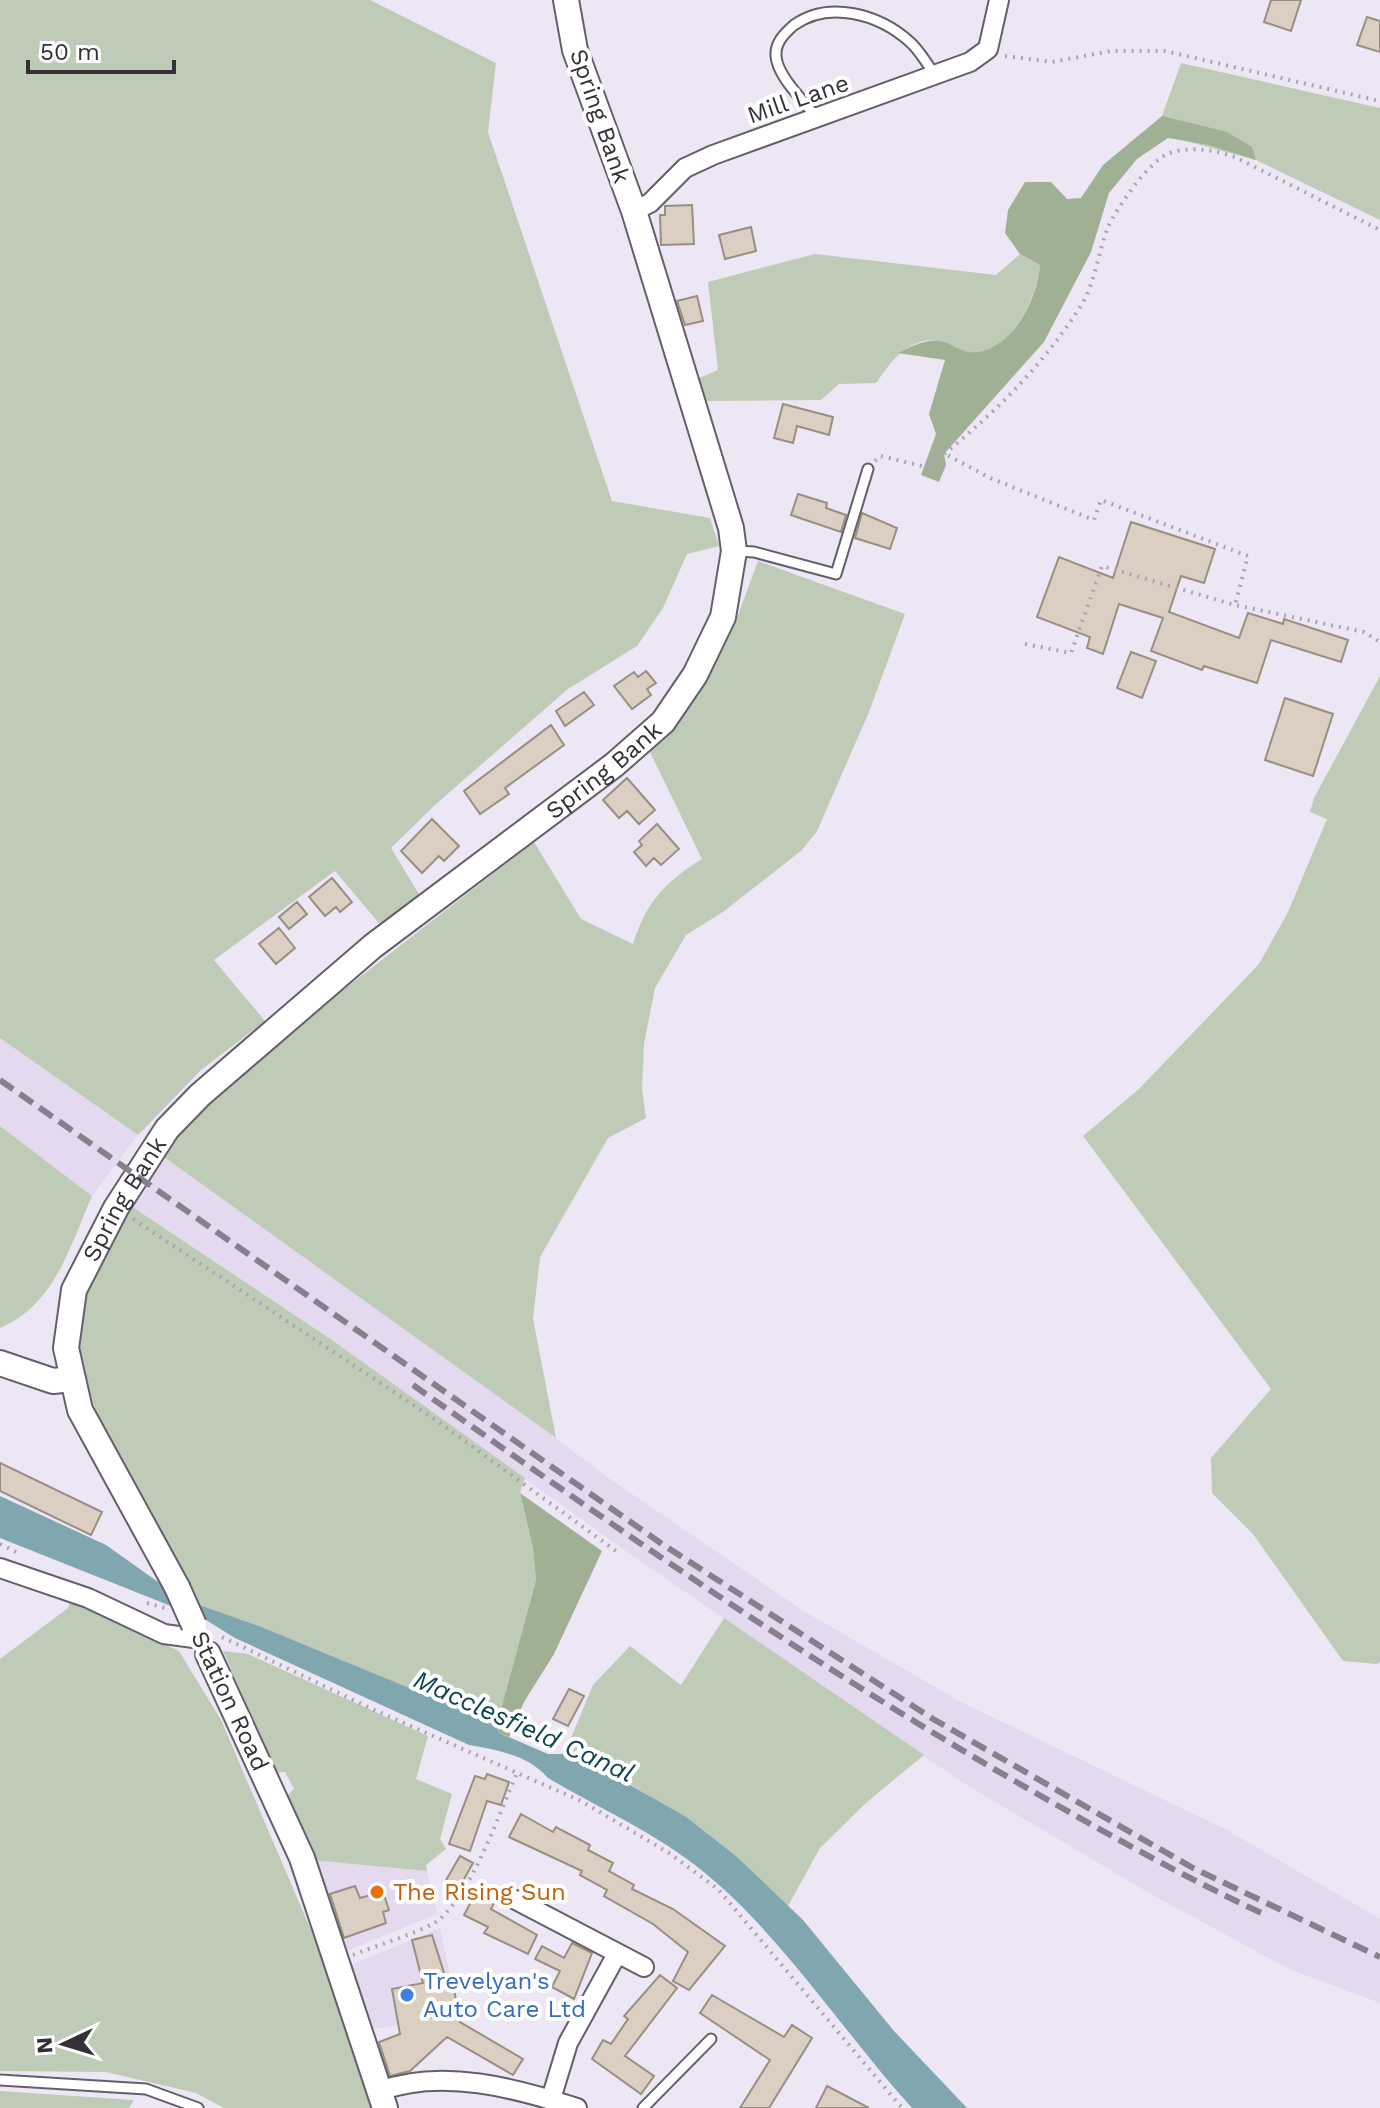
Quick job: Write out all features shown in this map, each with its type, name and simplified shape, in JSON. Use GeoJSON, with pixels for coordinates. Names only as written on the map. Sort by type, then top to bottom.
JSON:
{"type":"FeatureCollection","features":[{"type":"Feature","properties":{"kind":"street","name":"Spring Bank"},"geometry":{"type":"LineString","coordinates":[[72,1379],[66,1348],[74,1290],[116,1208],[167,1129],[200,1095],[373,946],[602,774],[663,722],[695,675],[723,617],[734,551],[710,452],[634,211],[575,50],[566,0]]}},
{"type":"Feature","properties":{"kind":"street"},"geometry":{"type":"LineString","coordinates":[[988,49],[999,0]]}},
{"type":"Feature","properties":{"kind":"street","name":"Mill Lane"},"geometry":{"type":"LineString","coordinates":[[634,211],[650,203],[685,168],[816,117],[936,77],[970,62],[988,49]]}},
{"type":"Feature","properties":{"kind":"street"},"geometry":{"type":"LineString","coordinates":[[0,1363],[53,1381],[72,1379]]}},
{"type":"Feature","properties":{"kind":"street","name":"Station Road"},"geometry":{"type":"LineString","coordinates":[[72,1379],[80,1410],[205,1641],[302,1858],[382,2100]]}},
{"type":"Feature","properties":{"kind":"street"},"geometry":{"type":"LineString","coordinates":[[0,1568],[88,1598],[164,1634],[205,1641]]}},
{"type":"Feature","properties":{"kind":"street"},"geometry":{"type":"LineString","coordinates":[[516,1900],[644,1967]]}},
{"type":"Feature","properties":{"kind":"street"},"geometry":{"type":"LineString","coordinates":[[551,2099],[568,2043],[617,1954]]}},
{"type":"Feature","properties":{"kind":"street"},"geometry":{"type":"LineString","coordinates":[[382,2100],[403,2082],[435,2081],[492,2085],[577,2108]]}},
{"type":"Feature","properties":{"kind":"lane"},"geometry":{"type":"LineString","coordinates":[[816,117],[781,70],[776,55],[780,38],[797,21],[823,10],[843,7],[877,18],[911,43],[936,77]]}},
{"type":"Feature","properties":{"kind":"lane"},"geometry":{"type":"LineString","coordinates":[[734,551],[754,552],[836,574],[868,469]]}},
{"type":"Feature","properties":{"kind":"lane"},"geometry":{"type":"LineString","coordinates":[[643,2108],[711,2039]]}},
{"type":"Feature","properties":{"kind":"lane"},"geometry":{"type":"LineString","coordinates":[[0,2080],[146,2089],[198,2108]]}},
{"type":"Feature","properties":{"kind":"path"},"geometry":{"type":"LineString","coordinates":[[988,49],[1012,59],[1033,62],[1132,49],[1165,51],[1380,101]]}},
{"type":"Feature","properties":{"kind":"path"},"geometry":{"type":"LineString","coordinates":[[868,469],[880,456],[931,468],[942,453],[992,415],[1038,364],[1082,305],[1109,226],[1131,190],[1168,153],[1213,149],[1235,157],[1380,230]]}},
{"type":"Feature","properties":{"kind":"path"},"geometry":{"type":"LineString","coordinates":[[942,453],[990,478],[1094,520],[1101,500],[1248,556],[1235,605]]}},
{"type":"Feature","properties":{"kind":"path"},"geometry":{"type":"LineString","coordinates":[[1025,644],[1071,653],[1102,566],[1235,605],[1364,632],[1380,642]]}},
{"type":"Feature","properties":{"kind":"path"},"geometry":{"type":"LineString","coordinates":[[116,1208],[433,1418],[616,1551]]}},
{"type":"Feature","properties":{"kind":"path"},"geometry":{"type":"LineString","coordinates":[[205,1641],[250,1649],[425,1733],[518,1771],[632,1830],[718,1889],[902,2108]]}},
{"type":"Feature","properties":{"kind":"path"},"geometry":{"type":"LineString","coordinates":[[338,1962],[438,1921],[474,1867],[518,1771]]}},
{"type":"Feature","properties":{"kind":"shaded area"},"geometry":{"type":"Polygon","coordinates":[[[0,1038],[138,1135],[92,1196],[0,1126],[0,1038]]]}},
{"type":"Feature","properties":{"kind":"shaded area"},"geometry":{"type":"Polygon","coordinates":[[[164,1157],[453,1361],[607,1477],[802,1610],[961,1702],[1227,1830],[1380,1919],[1380,2003],[1289,1969],[1149,1893],[962,1782],[630,1554],[329,1338],[128,1204],[164,1157]]]}},
{"type":"Feature","properties":{"kind":"shaded area","name":"The Rising Sun"},"geometry":{"type":"Polygon","coordinates":[[[311,1860],[427,1871],[437,1914],[344,1952],[311,1860]]]}},
{"type":"Feature","properties":{"kind":"shaded area","name":"Trevelyan's Auto Care Ltd"},"geometry":{"type":"Polygon","coordinates":[[[440,1928],[458,2013],[367,2031],[351,1965],[440,1928]]]}},
{"type":"Feature","properties":{"kind":"green space"},"geometry":{"type":"Polygon","coordinates":[[[0,0],[370,0],[496,63],[488,132],[612,501],[710,518],[719,546],[687,554],[663,608],[637,646],[568,689],[436,804],[391,848],[422,899],[383,928],[335,871],[214,960],[265,1021],[201,1070],[138,1135],[0,1038],[0,0]]]}},
{"type":"Feature","properties":{"kind":"green space"},"geometry":{"type":"Polygon","coordinates":[[[1181,63],[1380,108],[1380,220],[1256,160],[1156,133],[1181,63]]]}},
{"type":"Feature","properties":{"kind":"green space"},"geometry":{"type":"Polygon","coordinates":[[[1162,116],[1227,132],[1252,147],[1256,160],[1209,145],[1168,138],[1137,159],[1109,193],[1091,252],[1044,342],[944,454],[946,465],[939,482],[921,475],[936,434],[929,414],[945,360],[898,353],[928,341],[979,352],[1004,340],[1029,305],[1040,265],[1020,254],[1005,233],[1008,210],[1025,182],[1051,182],[1067,199],[1081,198],[1103,165],[1162,116]]]}},
{"type":"Feature","properties":{"kind":"green space"},"geometry":{"type":"Polygon","coordinates":[[[815,254],[996,275],[1020,254],[1040,265],[1025,311],[1005,339],[992,348],[977,353],[961,352],[937,341],[920,342],[900,354],[876,383],[839,384],[821,400],[706,401],[697,379],[718,370],[708,282],[815,254]]]}},
{"type":"Feature","properties":{"kind":"green space"},"geometry":{"type":"Polygon","coordinates":[[[758,561],[905,614],[869,712],[817,831],[802,850],[723,912],[686,935],[655,988],[644,1044],[642,1089],[646,1118],[608,1138],[540,1257],[533,1319],[556,1438],[164,1157],[194,1113],[294,1028],[534,842],[581,919],[633,944],[644,916],[659,894],[702,859],[649,750],[699,695],[734,626],[758,561]]]}},
{"type":"Feature","properties":{"kind":"green space"},"geometry":{"type":"Polygon","coordinates":[[[1380,676],[1380,1662],[1377,1664],[1343,1661],[1253,1534],[1212,1493],[1211,1458],[1271,1389],[1083,1136],[1139,1089],[1259,964],[1288,912],[1327,819],[1310,812],[1314,798],[1380,676]]]}},
{"type":"Feature","properties":{"kind":"green space"},"geometry":{"type":"Polygon","coordinates":[[[0,1126],[92,1196],[68,1254],[47,1289],[19,1318],[0,1328],[0,1126]]]}},
{"type":"Feature","properties":{"kind":"green space"},"geometry":{"type":"Polygon","coordinates":[[[128,1204],[329,1338],[525,1478],[520,1493],[533,1548],[536,1580],[497,1724],[259,1626],[201,1606],[117,1456],[82,1370],[75,1332],[78,1301],[94,1264],[128,1204]]]}},
{"type":"Feature","properties":{"kind":"green space"},"geometry":{"type":"Polygon","coordinates":[[[520,1493],[602,1551],[554,1654],[524,1702],[509,1737],[499,1733],[497,1724],[536,1580],[533,1548],[520,1493]]]}},
{"type":"Feature","properties":{"kind":"green space"},"geometry":{"type":"Polygon","coordinates":[[[70,1601],[179,1651],[221,1720],[322,1956],[371,2108],[224,2108],[196,2093],[106,2072],[0,2071],[0,1659],[68,1608],[70,1601]]]}},
{"type":"Feature","properties":{"kind":"green space"},"geometry":{"type":"Polygon","coordinates":[[[724,1618],[924,1755],[867,1802],[820,1848],[788,1906],[688,1822],[576,1754],[564,1755],[593,1685],[630,1646],[681,1685],[724,1618]]]}},
{"type":"Feature","properties":{"kind":"green space"},"geometry":{"type":"Polygon","coordinates":[[[223,1651],[248,1654],[428,1736],[416,1779],[452,1794],[440,1839],[446,1849],[426,1865],[427,1871],[311,1860],[286,1797],[294,1789],[285,1772],[276,1773],[223,1651]]]}},
{"type":"Feature","properties":{"kind":"green space"},"geometry":{"type":"Polygon","coordinates":[[[0,2091],[134,2100],[129,2108],[0,2108],[0,2091]]]}},
{"type":"Feature","properties":{"kind":"water"},"geometry":{"type":"Polygon","coordinates":[[[0,1496],[106,1545],[182,1599],[259,1626],[497,1724],[499,1733],[548,1754],[576,1754],[686,1817],[737,1857],[803,1920],[894,2031],[967,2108],[912,2108],[760,1925],[705,1873],[668,1846],[548,1778],[522,1759],[469,1745],[235,1638],[206,1620],[0,1538],[0,1496]]]}},
{"type":"Feature","properties":{"kind":"building"},"geometry":{"type":"Polygon","coordinates":[[[1271,0],[1301,0],[1291,31],[1264,22],[1271,0]]]}},
{"type":"Feature","properties":{"kind":"building"},"geometry":{"type":"Polygon","coordinates":[[[1367,17],[1380,21],[1380,52],[1357,45],[1367,17]]]}},
{"type":"Feature","properties":{"kind":"building"},"geometry":{"type":"Polygon","coordinates":[[[692,205],[694,244],[661,245],[660,215],[665,215],[665,206],[692,205]]]}},
{"type":"Feature","properties":{"kind":"building"},"geometry":{"type":"Polygon","coordinates":[[[751,227],[756,251],[725,259],[719,235],[751,227]]]}},
{"type":"Feature","properties":{"kind":"building"},"geometry":{"type":"Polygon","coordinates":[[[697,296],[703,321],[685,325],[677,301],[697,296]]]}},
{"type":"Feature","properties":{"kind":"building"},"geometry":{"type":"Polygon","coordinates":[[[783,404],[833,417],[829,435],[797,426],[793,443],[774,438],[783,404]]]}},
{"type":"Feature","properties":{"kind":"building"},"geometry":{"type":"Polygon","coordinates":[[[798,494],[827,503],[826,508],[846,515],[841,532],[791,515],[798,494]]]}},
{"type":"Feature","properties":{"kind":"building"},"geometry":{"type":"Polygon","coordinates":[[[862,513],[897,528],[890,549],[855,538],[862,513]]]}},
{"type":"Feature","properties":{"kind":"building"},"geometry":{"type":"Polygon","coordinates":[[[1131,522],[1215,549],[1204,583],[1181,576],[1169,612],[1239,638],[1248,613],[1283,624],[1284,619],[1348,640],[1341,662],[1271,640],[1257,683],[1204,666],[1202,670],[1151,651],[1163,618],[1119,604],[1103,654],[1087,648],[1090,637],[1037,617],[1059,557],[1113,578],[1131,522]]]}},
{"type":"Feature","properties":{"kind":"building"},"geometry":{"type":"Polygon","coordinates":[[[1131,652],[1156,661],[1142,698],[1117,688],[1131,652]]]}},
{"type":"Feature","properties":{"kind":"building"},"geometry":{"type":"Polygon","coordinates":[[[646,671],[656,683],[647,689],[651,695],[632,709],[614,686],[634,672],[638,677],[646,671]]]}},
{"type":"Feature","properties":{"kind":"building"},"geometry":{"type":"Polygon","coordinates":[[[584,692],[594,705],[565,726],[556,711],[584,692]]]}},
{"type":"Feature","properties":{"kind":"building"},"geometry":{"type":"Polygon","coordinates":[[[1285,698],[1333,714],[1313,776],[1265,760],[1285,698]]]}},
{"type":"Feature","properties":{"kind":"building"},"geometry":{"type":"Polygon","coordinates":[[[551,725],[564,745],[505,788],[509,794],[480,814],[464,791],[551,725]]]}},
{"type":"Feature","properties":{"kind":"building"},"geometry":{"type":"Polygon","coordinates":[[[627,778],[655,810],[639,824],[627,811],[619,818],[603,800],[627,778]]]}},
{"type":"Feature","properties":{"kind":"building"},"geometry":{"type":"Polygon","coordinates":[[[432,819],[459,846],[444,861],[439,856],[422,873],[401,851],[432,819]]]}},
{"type":"Feature","properties":{"kind":"building"},"geometry":{"type":"Polygon","coordinates":[[[657,824],[679,849],[661,865],[654,858],[646,866],[634,852],[642,845],[639,841],[657,824]]]}},
{"type":"Feature","properties":{"kind":"building"},"geometry":{"type":"Polygon","coordinates":[[[332,878],[352,902],[340,912],[336,907],[325,916],[309,897],[332,878]]]}},
{"type":"Feature","properties":{"kind":"building"},"geometry":{"type":"Polygon","coordinates":[[[297,902],[307,914],[289,929],[279,917],[297,902]]]}},
{"type":"Feature","properties":{"kind":"building"},"geometry":{"type":"Polygon","coordinates":[[[279,928],[295,948],[276,964],[259,944],[279,928]]]}},
{"type":"Feature","properties":{"kind":"building"},"geometry":{"type":"Polygon","coordinates":[[[0,1463],[102,1512],[91,1535],[0,1491],[0,1463]]]}},
{"type":"Feature","properties":{"kind":"building"},"geometry":{"type":"Polygon","coordinates":[[[569,1689],[584,1696],[568,1726],[553,1719],[569,1689]]]}},
{"type":"Feature","properties":{"kind":"building"},"geometry":{"type":"Polygon","coordinates":[[[487,1774],[509,1782],[501,1805],[487,1801],[470,1851],[449,1844],[475,1776],[485,1779],[487,1774]]]}},
{"type":"Feature","properties":{"kind":"building"},"geometry":{"type":"Polygon","coordinates":[[[521,1814],[553,1832],[556,1827],[590,1845],[588,1850],[613,1863],[609,1871],[634,1885],[632,1889],[673,1909],[725,1946],[689,1990],[673,1981],[688,1952],[653,1924],[604,1896],[607,1890],[580,1875],[582,1871],[509,1837],[521,1814]]]}},
{"type":"Feature","properties":{"kind":"building"},"geometry":{"type":"Polygon","coordinates":[[[460,1856],[473,1863],[458,1890],[445,1882],[460,1856]]]}},
{"type":"Feature","properties":{"kind":"building"},"geometry":{"type":"Polygon","coordinates":[[[355,1886],[360,1898],[383,1892],[389,1910],[383,1912],[386,1923],[344,1938],[330,1894],[355,1886]]]}},
{"type":"Feature","properties":{"kind":"building"},"geometry":{"type":"Polygon","coordinates":[[[475,1894],[494,1903],[491,1909],[537,1935],[528,1954],[484,1933],[488,1927],[464,1915],[475,1894]]]}},
{"type":"Feature","properties":{"kind":"building"},"geometry":{"type":"Polygon","coordinates":[[[432,1935],[446,1979],[452,1978],[460,2022],[523,2059],[513,2075],[447,2037],[410,2071],[390,2076],[379,2042],[400,2034],[392,1989],[423,1983],[412,1940],[432,1935]]]}},
{"type":"Feature","properties":{"kind":"building"},"geometry":{"type":"Polygon","coordinates":[[[572,1943],[592,1953],[574,1999],[552,1987],[560,1971],[535,1959],[542,1946],[564,1958],[572,1943]]]}},
{"type":"Feature","properties":{"kind":"building"},"geometry":{"type":"Polygon","coordinates":[[[660,1975],[677,1988],[625,2056],[654,2076],[641,2094],[592,2059],[603,2040],[611,2044],[628,2019],[624,2016],[660,1975]]]}},
{"type":"Feature","properties":{"kind":"building"},"geometry":{"type":"Polygon","coordinates":[[[712,1995],[784,2037],[792,2025],[812,2038],[769,2108],[740,2108],[770,2060],[700,2013],[712,1995]]]}},
{"type":"Feature","properties":{"kind":"building"},"geometry":{"type":"Polygon","coordinates":[[[827,2086],[869,2108],[816,2108],[827,2086]]]}},
{"type":"Feature","properties":{"kind":"railway"},"geometry":{"type":"LineString","coordinates":[[0,1080],[662,1544],[933,1719],[1193,1868],[1380,1957]]}},
{"type":"Feature","properties":{"kind":"railway"},"geometry":{"type":"LineString","coordinates":[[413,1385],[647,1548],[885,1703],[1102,1830],[1268,1916]]}},
{"type":"Feature","properties":{"kind":"place","name":"The Rising Sun"},"geometry":{"type":"Point","coordinates":[377,1892]}},
{"type":"Feature","properties":{"kind":"place","name":"Trevelyan's Auto Care Ltd"},"geometry":{"type":"Point","coordinates":[407,1995]}},
{"type":"Feature","properties":{"kind":"water label","name":"Macclesfield Canal"},"geometry":{"type":"Point","coordinates":[524,1726]}}]}
